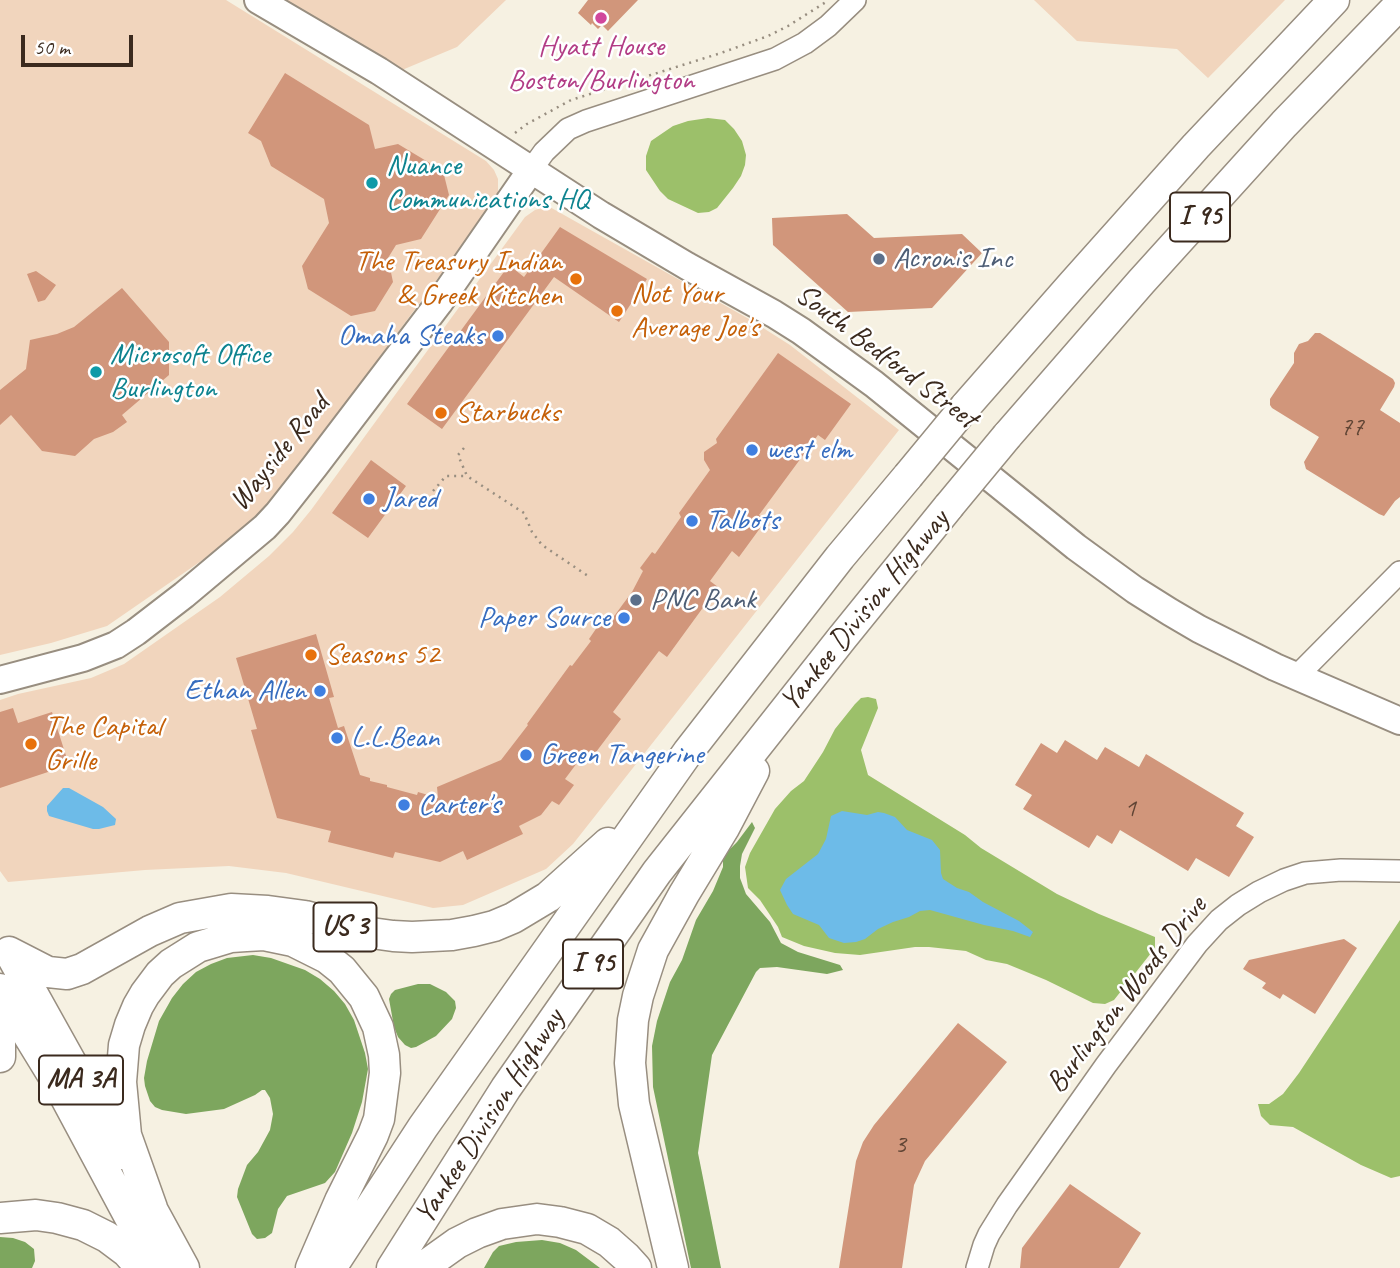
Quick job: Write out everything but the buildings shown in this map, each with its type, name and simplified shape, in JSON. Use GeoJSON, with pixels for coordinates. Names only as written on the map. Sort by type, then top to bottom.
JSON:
{"type":"FeatureCollection","features":[{"type":"Feature","properties":{"kind":"highway","name":"Yankee Division Highway"},"geometry":{"type":"LineString","coordinates":[[331,1268],[422,1127],[688,752],[840,557],[965,407],[1196,146],[1334,0]]}},
{"type":"Feature","properties":{"kind":"highway","name":"Yankee Division Highway"},"geometry":{"type":"LineString","coordinates":[[392,1268],[506,1088],[657,872],[814,674],[1007,436],[1141,282],[1294,114],[1400,4]]}},
{"type":"Feature","properties":{"kind":"highway"},"geometry":{"type":"LineString","coordinates":[[673,1268],[632,1091],[629,1063],[635,1008],[650,958],[666,925],[756,768],[814,674]]}},
{"type":"Feature","properties":{"kind":"highway","name":"US 3"},"geometry":{"type":"LineString","coordinates":[[5,945],[48,972],[67,974],[82,969],[150,931],[180,918],[231,909],[305,916],[364,932],[393,936],[474,932],[513,918],[548,897],[655,799]]}},
{"type":"Feature","properties":{"kind":"highway"},"geometry":{"type":"LineString","coordinates":[[152,1208],[127,1135],[121,1082],[124,1045],[138,1006],[160,974],[198,947],[231,937],[246,936],[264,935],[293,941],[311,948],[335,964],[364,997],[378,1027],[385,1073],[382,1103],[373,1136],[340,1201],[311,1268]]}},
{"type":"Feature","properties":{"kind":"highway","name":"MA 3A"},"geometry":{"type":"LineString","coordinates":[[5,945],[184,1268]]}},
{"type":"Feature","properties":{"kind":"highway"},"geometry":{"type":"LineString","coordinates":[[0,989],[60,1087],[157,1268]]}},
{"type":"Feature","properties":{"kind":"highway"},"geometry":{"type":"LineString","coordinates":[[0,1017],[0,1057]]}},
{"type":"Feature","properties":{"kind":"highway"},"geometry":{"type":"LineString","coordinates":[[0,1218],[36,1214],[83,1225],[107,1237],[127,1252],[141,1268]]}},
{"type":"Feature","properties":{"kind":"highway"},"geometry":{"type":"LineString","coordinates":[[422,1268],[457,1243],[477,1233],[502,1224],[537,1219],[587,1229],[617,1249],[636,1268]]}},
{"type":"Feature","properties":{"kind":"main road","name":"South Bedford Street"},"geometry":{"type":"LineString","coordinates":[[258,0],[379,71],[601,215],[801,331],[874,384],[1076,547],[1135,590],[1243,652],[1400,721]]}},
{"type":"Feature","properties":{"kind":"main road","name":"Wayside Road"},"geometry":{"type":"LineString","coordinates":[[0,680],[83,658],[116,645],[184,595],[265,527],[291,497],[439,303],[531,170]]}},
{"type":"Feature","properties":{"kind":"street"},"geometry":{"type":"LineString","coordinates":[[531,170],[545,151],[568,129],[775,59],[799,47],[828,26],[855,0]]}},
{"type":"Feature","properties":{"kind":"street"},"geometry":{"type":"LineString","coordinates":[[1297,676],[1400,572]]}},
{"type":"Feature","properties":{"kind":"street","name":"Burlington Woods Drive"},"geometry":{"type":"LineString","coordinates":[[977,1268],[984,1245],[1007,1205],[1106,1065],[1197,944],[1219,920],[1259,892],[1305,873],[1341,870],[1400,871]]}},
{"type":"Feature","properties":{"kind":"path"},"geometry":{"type":"LineString","coordinates":[[500,150],[527,124],[571,100],[768,36],[829,0]]}},
{"type":"Feature","properties":{"kind":"path"},"geometry":{"type":"LineString","coordinates":[[464,448],[458,455],[467,476]]}},
{"type":"Feature","properties":{"kind":"path"},"geometry":{"type":"LineString","coordinates":[[433,491],[446,476],[467,476],[524,513],[532,532],[542,545],[588,576]]}},
{"type":"Feature","properties":{"kind":"shaded area"},"geometry":{"type":"Polygon","coordinates":[[[0,0],[226,0],[486,161],[498,179],[498,197],[271,504],[204,559],[107,626],[0,655],[0,0]]]}},
{"type":"Feature","properties":{"kind":"shaded area"},"geometry":{"type":"Polygon","coordinates":[[[284,0],[506,0],[457,47],[402,70],[284,0]]]}},
{"type":"Feature","properties":{"kind":"shaded area"},"geometry":{"type":"Polygon","coordinates":[[[1034,0],[1285,0],[1208,78],[1177,49],[1077,41],[1034,0]]]}},
{"type":"Feature","properties":{"kind":"shaded area"},"geometry":{"type":"Polygon","coordinates":[[[548,206],[749,319],[790,345],[899,430],[573,844],[546,869],[463,905],[433,908],[286,873],[229,866],[8,882],[0,871],[0,700],[91,678],[124,664],[220,597],[269,556],[311,510],[525,217],[548,206]]]}},
{"type":"Feature","properties":{"kind":"green space"},"geometry":{"type":"Polygon","coordinates":[[[708,118],[725,120],[734,129],[742,141],[746,155],[745,165],[741,176],[717,208],[698,213],[668,199],[660,191],[646,170],[646,156],[651,141],[673,126],[708,118]]]}},
{"type":"Feature","properties":{"kind":"green space"},"geometry":{"type":"Polygon","coordinates":[[[861,698],[876,699],[878,708],[861,750],[868,775],[1057,894],[1155,937],[1155,948],[1114,1000],[1105,1004],[1093,1003],[1007,964],[986,960],[966,951],[915,947],[860,955],[804,946],[782,937],[760,900],[748,888],[745,867],[750,853],[775,809],[804,781],[835,729],[861,698]]]}},
{"type":"Feature","properties":{"kind":"green space"},"geometry":{"type":"Polygon","coordinates":[[[752,822],[755,828],[742,854],[740,866],[740,878],[746,894],[770,922],[781,943],[798,952],[840,965],[843,970],[827,974],[777,967],[760,968],[712,1055],[698,1153],[721,1268],[691,1268],[653,1087],[652,1046],[670,982],[682,960],[696,920],[713,891],[723,867],[723,856],[752,822]]]}},
{"type":"Feature","properties":{"kind":"green space"},"geometry":{"type":"Polygon","coordinates":[[[1400,920],[1400,1176],[1391,1178],[1361,1165],[1293,1127],[1270,1125],[1261,1116],[1258,1104],[1269,1104],[1283,1094],[1400,920]]]}},
{"type":"Feature","properties":{"kind":"green space"},"geometry":{"type":"Polygon","coordinates":[[[253,955],[271,958],[305,970],[334,991],[354,1020],[368,1069],[362,1102],[335,1172],[325,1183],[287,1196],[278,1209],[272,1233],[257,1239],[252,1234],[237,1197],[247,1165],[270,1130],[273,1114],[270,1098],[265,1090],[224,1109],[186,1114],[155,1107],[150,1101],[144,1078],[159,1021],[183,984],[196,972],[211,964],[227,958],[253,955]]]}},
{"type":"Feature","properties":{"kind":"green space"},"geometry":{"type":"Polygon","coordinates":[[[430,984],[446,992],[455,1001],[456,1008],[452,1019],[436,1036],[411,1048],[398,1037],[389,999],[395,990],[430,984]]]}},
{"type":"Feature","properties":{"kind":"green space"},"geometry":{"type":"Polygon","coordinates":[[[0,1237],[25,1242],[34,1249],[35,1261],[32,1268],[0,1268],[0,1237]]]}},
{"type":"Feature","properties":{"kind":"green space"},"geometry":{"type":"Polygon","coordinates":[[[542,1240],[560,1243],[576,1250],[600,1268],[484,1268],[499,1246],[542,1240]]]}},
{"type":"Feature","properties":{"kind":"water"},"geometry":{"type":"Polygon","coordinates":[[[63,788],[69,788],[103,807],[116,819],[115,825],[93,829],[49,816],[47,806],[63,788]]]}},
{"type":"Feature","properties":{"kind":"water"},"geometry":{"type":"Polygon","coordinates":[[[842,811],[867,815],[884,813],[895,817],[907,830],[932,840],[940,850],[943,879],[1019,921],[1033,932],[1030,937],[930,910],[920,911],[893,922],[865,939],[844,943],[829,938],[819,925],[793,914],[780,890],[786,879],[818,854],[826,839],[831,816],[842,811]]]}},
{"type":"Feature","properties":{"kind":"place","name":"Hyatt House Boston/Burlington"},"geometry":{"type":"Point","coordinates":[601,18]}},
{"type":"Feature","properties":{"kind":"place","name":"Nuance Communications HQ"},"geometry":{"type":"Point","coordinates":[372,183]}},
{"type":"Feature","properties":{"kind":"place","name":"Acronis Inc"},"geometry":{"type":"Point","coordinates":[879,259]}},
{"type":"Feature","properties":{"kind":"place","name":"The Treasury Indian & Greek Kitchen"},"geometry":{"type":"Point","coordinates":[576,279]}},
{"type":"Feature","properties":{"kind":"place","name":"Not Your Average Joe's"},"geometry":{"type":"Point","coordinates":[617,311]}},
{"type":"Feature","properties":{"kind":"place","name":"Omaha Steaks"},"geometry":{"type":"Point","coordinates":[498,336]}},
{"type":"Feature","properties":{"kind":"place","name":"Microsoft Office Burlington"},"geometry":{"type":"Point","coordinates":[96,372]}},
{"type":"Feature","properties":{"kind":"place","name":"Starbucks"},"geometry":{"type":"Point","coordinates":[441,413]}},
{"type":"Feature","properties":{"kind":"place","name":"west elm"},"geometry":{"type":"Point","coordinates":[752,450]}},
{"type":"Feature","properties":{"kind":"place","name":"Jared"},"geometry":{"type":"Point","coordinates":[369,499]}},
{"type":"Feature","properties":{"kind":"place","name":"Talbots"},"geometry":{"type":"Point","coordinates":[692,521]}},
{"type":"Feature","properties":{"kind":"place","name":"PNC Bank"},"geometry":{"type":"Point","coordinates":[636,600]}},
{"type":"Feature","properties":{"kind":"place","name":"Paper Source"},"geometry":{"type":"Point","coordinates":[624,618]}},
{"type":"Feature","properties":{"kind":"place","name":"Seasons 52"},"geometry":{"type":"Point","coordinates":[311,655]}},
{"type":"Feature","properties":{"kind":"place","name":"Ethan Allen"},"geometry":{"type":"Point","coordinates":[320,691]}},
{"type":"Feature","properties":{"kind":"place","name":"L.L.Bean"},"geometry":{"type":"Point","coordinates":[337,738]}},
{"type":"Feature","properties":{"kind":"place","name":"The Capital Grille"},"geometry":{"type":"Point","coordinates":[31,744]}},
{"type":"Feature","properties":{"kind":"place","name":"Green Tangerine"},"geometry":{"type":"Point","coordinates":[526,755]}},
{"type":"Feature","properties":{"kind":"place","name":"Carter's"},"geometry":{"type":"Point","coordinates":[404,805]}}]}
